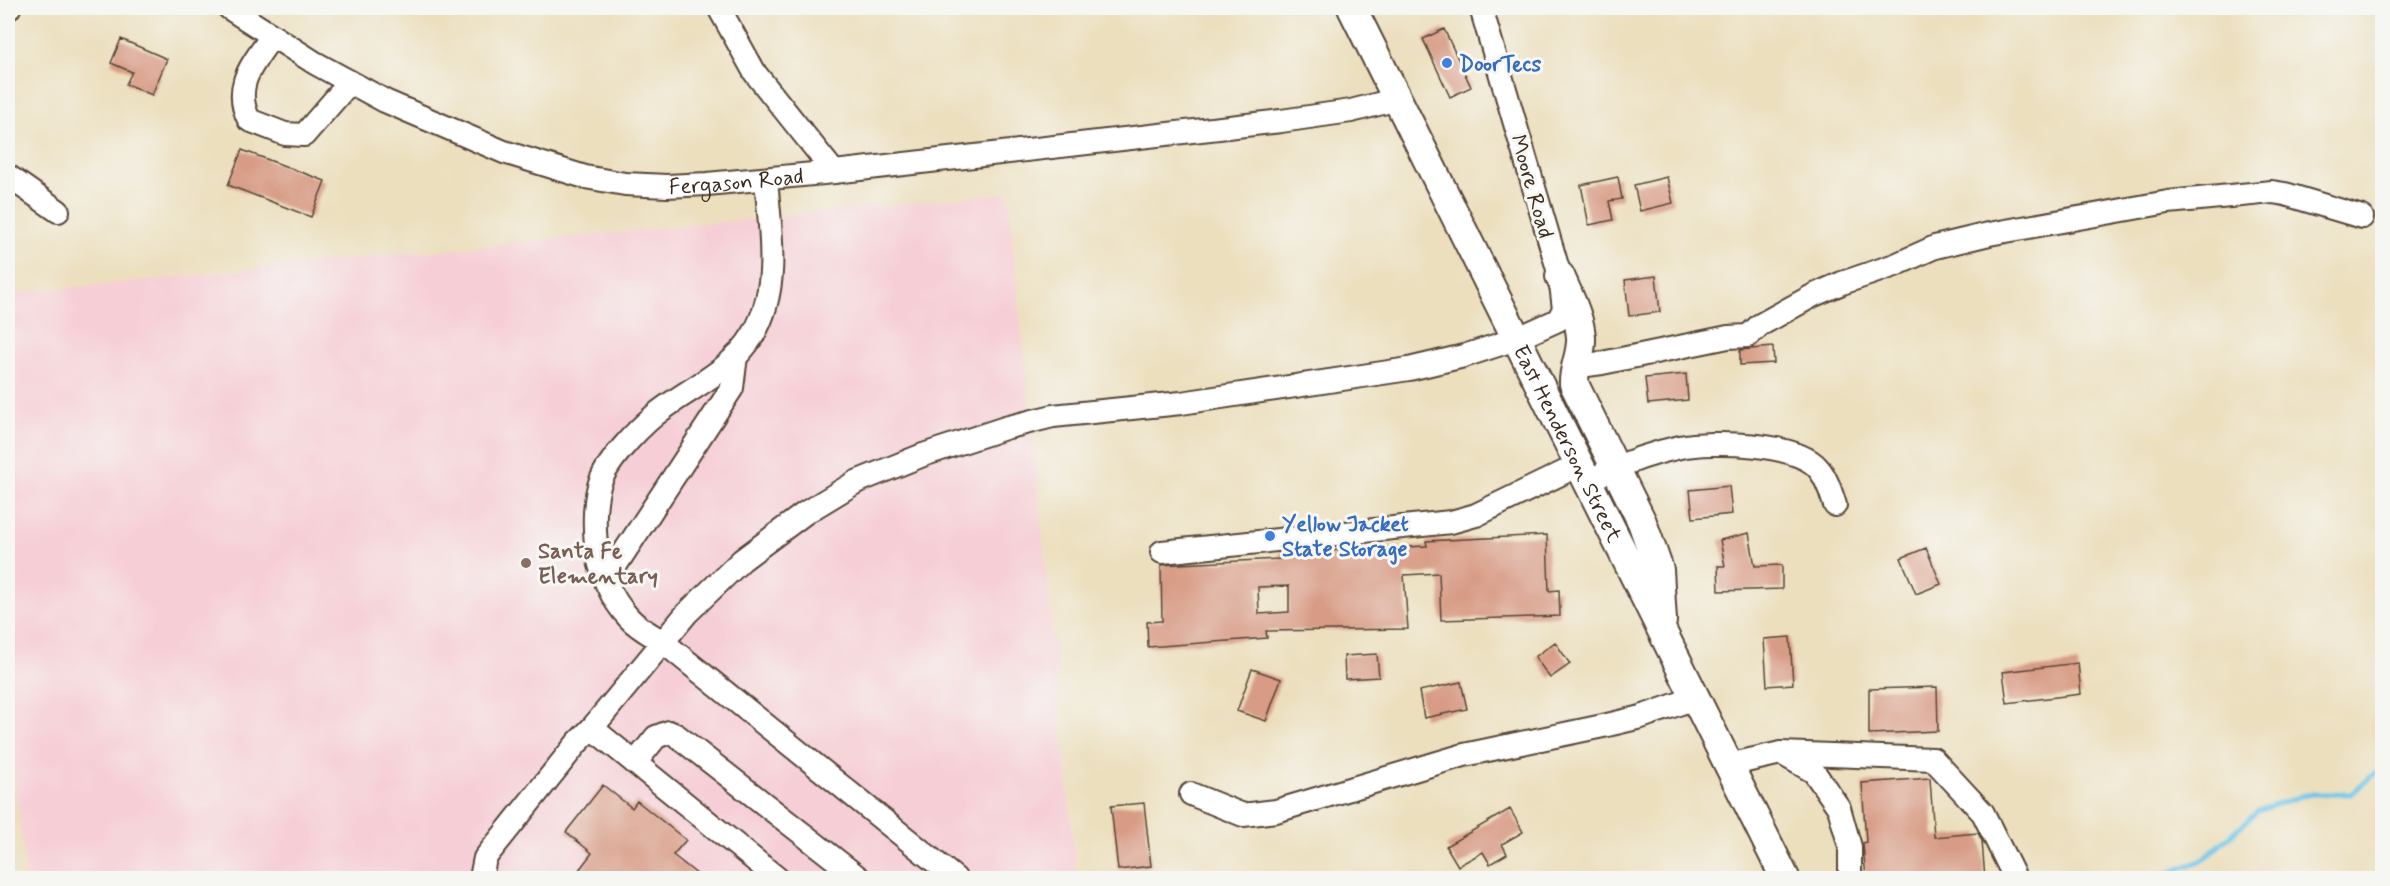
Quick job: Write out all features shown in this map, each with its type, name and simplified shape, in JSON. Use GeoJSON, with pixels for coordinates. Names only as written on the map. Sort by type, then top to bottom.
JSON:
{"type":"FeatureCollection","features":[{"type":"Feature","properties":{"kind":"main road","name":"East Henderson Street"},"geometry":{"type":"LineString","coordinates":[[1352,8],[1785,879]]}},
{"type":"Feature","properties":{"kind":"main road"},"geometry":{"type":"LineString","coordinates":[[1560,276],[1576,316],[1581,338],[1573,373],[1574,384],[1642,522],[1659,570],[1663,635]]}},
{"type":"Feature","properties":{"kind":"street","name":"Fergason Road"},"geometry":{"type":"LineString","coordinates":[[229,8],[315,63],[385,101],[504,152],[585,177],[626,184],[667,186],[834,172],[1281,121],[1351,111],[1398,99]]}},
{"type":"Feature","properties":{"kind":"street"},"geometry":{"type":"LineString","coordinates":[[719,8],[755,74],[834,172]]}},
{"type":"Feature","properties":{"kind":"street","name":"Moore Road"},"geometry":{"type":"LineString","coordinates":[[481,879],[485,858],[576,743],[592,728],[687,613],[742,560],[805,513],[856,482],[923,455],[1005,428],[1053,416],[1181,403],[1409,369],[1464,356],[1516,339],[1558,320],[1564,309],[1560,276],[1481,8]]}},
{"type":"Feature","properties":{"kind":"street"},"geometry":{"type":"LineString","coordinates":[[272,36],[245,77],[242,104],[249,120],[285,134],[304,135],[350,82]]}},
{"type":"Feature","properties":{"kind":"street"},"geometry":{"type":"LineString","coordinates":[[8,176],[58,211]]}},
{"type":"Feature","properties":{"kind":"street"},"geometry":{"type":"LineString","coordinates":[[766,178],[772,257],[768,298],[753,334],[736,356],[709,379],[656,415],[616,456],[599,484],[594,523],[598,556],[606,580],[630,619],[663,642],[955,879]]}},
{"type":"Feature","properties":{"kind":"street"},"geometry":{"type":"LineString","coordinates":[[1577,362],[1587,365],[1602,363],[1728,337],[1748,336],[1760,325],[1814,295],[1895,265],[1935,247],[2070,219],[2168,201],[2272,192],[2362,217]]}},
{"type":"Feature","properties":{"kind":"street"},"geometry":{"type":"LineString","coordinates":[[606,580],[732,388],[736,356]]}},
{"type":"Feature","properties":{"kind":"street"},"geometry":{"type":"LineString","coordinates":[[1162,552],[1451,522],[1476,515],[1583,474],[1615,468],[1632,459],[1682,446],[1752,444],[1773,447],[1800,456],[1818,467],[1835,506]]}},
{"type":"Feature","properties":{"kind":"street"},"geometry":{"type":"LineString","coordinates":[[1191,794],[1243,815],[1276,811],[1464,755],[1622,722],[1695,698]]}},
{"type":"Feature","properties":{"kind":"street"},"geometry":{"type":"LineString","coordinates":[[592,728],[777,879]]}},
{"type":"Feature","properties":{"kind":"street"},"geometry":{"type":"LineString","coordinates":[[635,763],[656,737],[669,732],[676,735],[859,879]]}},
{"type":"Feature","properties":{"kind":"street"},"geometry":{"type":"LineString","coordinates":[[1728,765],[1781,753],[1933,759],[1983,813],[2015,879]]}},
{"type":"Feature","properties":{"kind":"street"},"geometry":{"type":"LineString","coordinates":[[1781,753],[1814,772],[1839,808],[1850,847],[1850,879]]}},
{"type":"Feature","properties":{"kind":"shaded area","name":"Santa Fe Elementary"},"geometry":{"type":"Polygon","coordinates":[[[1008,193],[1077,878],[26,878],[8,709],[8,294],[1008,193]]]}},
{"type":"Feature","properties":{"kind":"building","name":"DoorTecs"},"geometry":{"type":"Polygon","coordinates":[[[1444,29],[1471,87],[1450,97],[1423,39],[1444,29]]]}},
{"type":"Feature","properties":{"kind":"building"},"geometry":{"type":"Polygon","coordinates":[[[121,39],[167,59],[152,95],[126,84],[132,72],[111,63],[121,39]]]}},
{"type":"Feature","properties":{"kind":"building"},"geometry":{"type":"Polygon","coordinates":[[[242,150],[325,181],[311,217],[228,185],[242,150]]]}},
{"type":"Feature","properties":{"kind":"building"},"geometry":{"type":"Polygon","coordinates":[[[1618,177],[1622,199],[1609,201],[1613,220],[1589,225],[1581,185],[1618,177]]]}},
{"type":"Feature","properties":{"kind":"building"},"geometry":{"type":"Polygon","coordinates":[[[1667,177],[1673,203],[1640,211],[1634,185],[1667,177]]]}},
{"type":"Feature","properties":{"kind":"building"},"geometry":{"type":"Polygon","coordinates":[[[1656,276],[1660,312],[1629,316],[1625,280],[1656,276]]]}},
{"type":"Feature","properties":{"kind":"building"},"geometry":{"type":"Polygon","coordinates":[[[1773,347],[1774,363],[1740,365],[1740,350],[1773,347]]]}},
{"type":"Feature","properties":{"kind":"building"},"geometry":{"type":"Polygon","coordinates":[[[1686,374],[1688,400],[1648,404],[1645,378],[1686,374]]]}},
{"type":"Feature","properties":{"kind":"building"},"geometry":{"type":"Polygon","coordinates":[[[1729,486],[1732,514],[1693,518],[1690,490],[1729,486]]]}},
{"type":"Feature","properties":{"kind":"building"},"geometry":{"type":"Polygon","coordinates":[[[1749,533],[1755,566],[1782,565],[1782,589],[1719,591],[1718,566],[1725,566],[1720,540],[1749,533]]]}},
{"type":"Feature","properties":{"kind":"building"},"geometry":{"type":"Polygon","coordinates":[[[1547,535],[1549,591],[1559,590],[1560,616],[1441,620],[1439,573],[1404,575],[1408,629],[1266,631],[1267,638],[1148,647],[1147,622],[1162,621],[1161,565],[1280,559],[1279,553],[1427,546],[1426,541],[1547,535]],[[1289,586],[1258,587],[1259,614],[1289,612],[1289,586]]]}},
{"type":"Feature","properties":{"kind":"building"},"geometry":{"type":"Polygon","coordinates":[[[1926,548],[1941,584],[1916,594],[1901,558],[1926,548]]]}},
{"type":"Feature","properties":{"kind":"building"},"geometry":{"type":"Polygon","coordinates":[[[1790,637],[1793,684],[1767,686],[1764,639],[1790,637]]]}},
{"type":"Feature","properties":{"kind":"building"},"geometry":{"type":"Polygon","coordinates":[[[1555,642],[1570,664],[1550,678],[1535,657],[1555,642]]]}},
{"type":"Feature","properties":{"kind":"building"},"geometry":{"type":"Polygon","coordinates":[[[1377,654],[1379,677],[1345,679],[1344,656],[1377,654]]]}},
{"type":"Feature","properties":{"kind":"building"},"geometry":{"type":"Polygon","coordinates":[[[2078,663],[2081,694],[2007,703],[2003,672],[2078,663]]]}},
{"type":"Feature","properties":{"kind":"building"},"geometry":{"type":"Polygon","coordinates":[[[1252,669],[1281,679],[1266,721],[1237,711],[1252,669]]]}},
{"type":"Feature","properties":{"kind":"building"},"geometry":{"type":"Polygon","coordinates":[[[1461,682],[1467,709],[1424,718],[1419,691],[1461,682]]]}},
{"type":"Feature","properties":{"kind":"building"},"geometry":{"type":"Polygon","coordinates":[[[1937,687],[1938,731],[1869,734],[1869,689],[1937,687]]]}},
{"type":"Feature","properties":{"kind":"building"},"geometry":{"type":"Polygon","coordinates":[[[1930,778],[1934,837],[1978,833],[1982,841],[1985,879],[1866,879],[1862,783],[1930,778]]]}},
{"type":"Feature","properties":{"kind":"building"},"geometry":{"type":"Polygon","coordinates":[[[603,785],[632,808],[637,801],[686,840],[673,855],[703,879],[572,879],[592,853],[566,832],[603,785]]]}},
{"type":"Feature","properties":{"kind":"building"},"geometry":{"type":"Polygon","coordinates":[[[1144,803],[1151,866],[1118,870],[1111,806],[1144,803]]]}},
{"type":"Feature","properties":{"kind":"building"},"geometry":{"type":"Polygon","coordinates":[[[1510,809],[1523,832],[1502,844],[1507,854],[1490,864],[1483,852],[1458,866],[1446,846],[1510,809]]]}},
{"type":"Feature","properties":{"kind":"waterway"},"geometry":{"type":"LineString","coordinates":[[2154,878],[2203,860],[2258,811],[2307,794],[2351,794],[2382,767]]}},
{"type":"Feature","properties":{"kind":"place","name":"DoorTecs"},"geometry":{"type":"Point","coordinates":[1447,63]}},
{"type":"Feature","properties":{"kind":"place","name":"Yellow Jacket State Storage"},"geometry":{"type":"Point","coordinates":[1270,536]}},
{"type":"Feature","properties":{"kind":"place","name":"Santa Fe Elementary"},"geometry":{"type":"Point","coordinates":[526,563]}}]}
